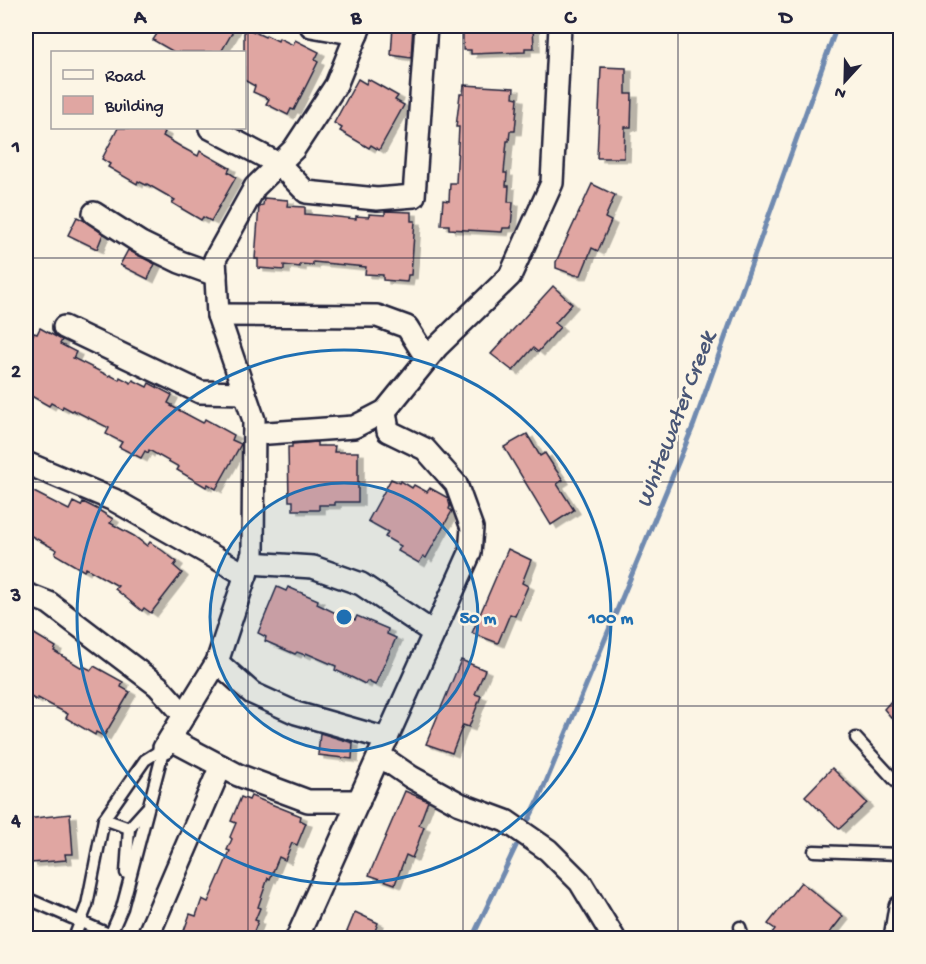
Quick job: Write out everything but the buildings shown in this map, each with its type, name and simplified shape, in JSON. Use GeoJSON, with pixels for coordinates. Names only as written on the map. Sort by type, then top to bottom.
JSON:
{"type":"FeatureCollection","features":[{"type":"Feature","properties":{"kind":"street"},"geometry":{"type":"LineString","coordinates":[[311,26],[358,30],[336,85],[294,149],[255,187],[215,259],[218,315],[254,420],[253,553],[217,662],[167,744],[238,775],[308,801],[359,801]]}},
{"type":"Feature","properties":{"kind":"street"},"geometry":{"type":"LineString","coordinates":[[212,129],[279,164],[306,192],[377,199],[414,196],[426,26]]}},
{"type":"Feature","properties":{"kind":"street"},"geometry":{"type":"LineString","coordinates":[[254,434],[354,427],[385,411],[437,347],[510,276],[552,183],[560,26]]}},
{"type":"Feature","properties":{"kind":"street"},"geometry":{"type":"LineString","coordinates":[[94,213],[141,243],[180,262],[216,275]]}},
{"type":"Feature","properties":{"kind":"street"},"geometry":{"type":"LineString","coordinates":[[218,315],[377,316],[407,327],[428,359]]}},
{"type":"Feature","properties":{"kind":"street"},"geometry":{"type":"LineString","coordinates":[[64,327],[200,392],[245,393]]}},
{"type":"Feature","properties":{"kind":"street"},"geometry":{"type":"LineString","coordinates":[[297,939],[470,553],[472,528],[456,484],[425,449],[388,431],[385,411]]}},
{"type":"Feature","properties":{"kind":"street"},"geometry":{"type":"LineString","coordinates":[[26,463],[114,500],[248,569],[313,567],[361,584],[434,633]]}},
{"type":"Feature","properties":{"kind":"street"},"geometry":{"type":"LineString","coordinates":[[26,594],[49,603],[158,686],[184,715]]}},
{"type":"Feature","properties":{"kind":"street"},"geometry":{"type":"LineString","coordinates":[[217,662],[252,693],[383,747],[411,777],[460,804],[506,821],[548,850],[580,882],[614,939]]}},
{"type":"Feature","properties":{"kind":"street"},"geometry":{"type":"LineString","coordinates":[[147,938],[221,766]]}},
{"type":"Feature","properties":{"kind":"street"},"geometry":{"type":"LineString","coordinates":[[895,939],[900,907]]}},
{"type":"Feature","properties":{"kind":"lane"},"geometry":{"type":"LineString","coordinates":[[856,738],[900,786]]}},
{"type":"Feature","properties":{"kind":"lane"},"geometry":{"type":"LineString","coordinates":[[26,898],[110,937],[124,900],[167,744]]}},
{"type":"Feature","properties":{"kind":"lane"},"geometry":{"type":"LineString","coordinates":[[74,939],[87,905],[104,819],[145,760],[167,744]]}},
{"type":"Feature","properties":{"kind":"lane"},"geometry":{"type":"LineString","coordinates":[[124,900],[129,828],[149,806]]}},
{"type":"Feature","properties":{"kind":"lane"},"geometry":{"type":"LineString","coordinates":[[104,819],[129,828]]}},
{"type":"Feature","properties":{"kind":"lane"},"geometry":{"type":"LineString","coordinates":[[814,851],[900,854]]}},
{"type":"Feature","properties":{"kind":"lane"},"geometry":{"type":"LineString","coordinates":[[740,927],[743,939]]}},
{"type":"Feature","properties":{"kind":"waterway","name":"Whitewater Creek"},"geometry":{"type":"LineString","coordinates":[[529,819],[694,424],[837,26]]}},
{"type":"Feature","properties":{"kind":"waterway","name":"Whitewater Creek"},"geometry":{"type":"LineString","coordinates":[[472,938],[516,846]]}}]}
